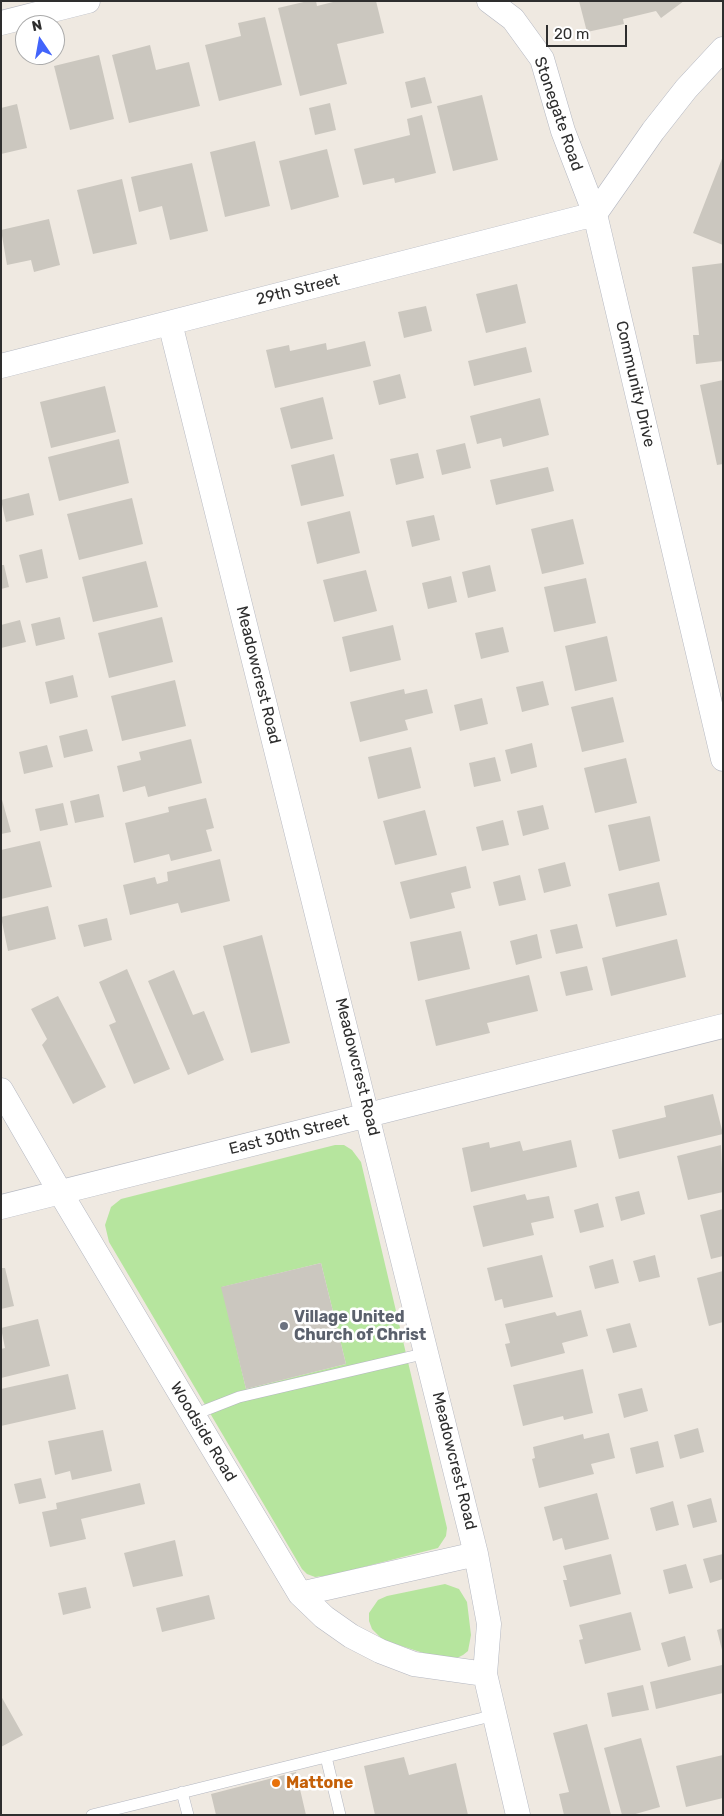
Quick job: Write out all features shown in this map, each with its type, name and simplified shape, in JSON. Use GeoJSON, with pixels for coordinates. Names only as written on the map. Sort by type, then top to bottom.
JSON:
{"type":"FeatureCollection","features":[{"type":"Feature","properties":{"kind":"street","name":"Stonegate Road"},"geometry":{"type":"LineString","coordinates":[[489,1],[513,18],[542,59],[568,145],[595,214]]}},
{"type":"Feature","properties":{"kind":"street"},"geometry":{"type":"LineString","coordinates":[[1,23],[74,3]]}},
{"type":"Feature","properties":{"kind":"street"},"geometry":{"type":"LineString","coordinates":[[595,214],[653,131],[686,89],[723,49]]}},
{"type":"Feature","properties":{"kind":"street","name":"29th Street"},"geometry":{"type":"LineString","coordinates":[[1,366],[595,214]]}},
{"type":"Feature","properties":{"kind":"street","name":"Community Drive"},"geometry":{"type":"LineString","coordinates":[[595,214],[723,759]]}},
{"type":"Feature","properties":{"kind":"street","name":"Meadowcrest Road"},"geometry":{"type":"LineString","coordinates":[[170,323],[369,1115],[476,1554],[489,1624],[485,1674],[518,1815]]}},
{"type":"Feature","properties":{"kind":"street","name":"East 30th Street"},"geometry":{"type":"LineString","coordinates":[[1,1207],[723,1026]]}},
{"type":"Feature","properties":{"kind":"street","name":"Woodside Road"},"geometry":{"type":"LineString","coordinates":[[1,1090],[300,1594],[324,1618],[351,1636],[380,1651],[414,1664],[485,1674]]}},
{"type":"Feature","properties":{"kind":"street"},"geometry":{"type":"LineString","coordinates":[[300,1594],[476,1554]]}},
{"type":"Feature","properties":{"kind":"lane"},"geometry":{"type":"LineString","coordinates":[[193,1415],[240,1397],[427,1353]]}},
{"type":"Feature","properties":{"kind":"lane"},"geometry":{"type":"LineString","coordinates":[[92,1815],[495,1715]]}},
{"type":"Feature","properties":{"kind":"lane"},"geometry":{"type":"LineString","coordinates":[[326,1757],[340,1815]]}},
{"type":"Feature","properties":{"kind":"lane"},"geometry":{"type":"LineString","coordinates":[[182,1792],[188,1815]]}},
{"type":"Feature","properties":{"kind":"green space"},"geometry":{"type":"Polygon","coordinates":[[[335,1145],[344,1145],[352,1150],[361,1162],[447,1528],[446,1536],[438,1548],[332,1575],[315,1577],[307,1574],[302,1569],[109,1242],[105,1225],[111,1207],[121,1199],[335,1145]],[[321,1263],[222,1287],[246,1389],[346,1364],[321,1263]]]}},
{"type":"Feature","properties":{"kind":"green space"},"geometry":{"type":"Polygon","coordinates":[[[445,1584],[459,1589],[467,1602],[471,1635],[468,1651],[463,1655],[455,1659],[442,1659],[383,1640],[372,1629],[369,1613],[378,1600],[387,1596],[445,1584]]]}},
{"type":"Feature","properties":{"kind":"building"},"geometry":{"type":"Polygon","coordinates":[[[316,1],[317,6],[337,1],[376,1],[384,33],[337,44],[347,84],[300,96],[278,8],[316,1]]]}},
{"type":"Feature","properties":{"kind":"building"},"geometry":{"type":"Polygon","coordinates":[[[579,1],[684,1],[661,18],[656,11],[623,19],[624,24],[587,32],[579,1]]]}},
{"type":"Feature","properties":{"kind":"building"},"geometry":{"type":"Polygon","coordinates":[[[265,17],[282,85],[219,101],[205,45],[241,36],[238,23],[265,17]]]}},
{"type":"Feature","properties":{"kind":"building"},"geometry":{"type":"Polygon","coordinates":[[[150,45],[156,70],[189,62],[200,106],[129,123],[112,55],[150,45]]]}},
{"type":"Feature","properties":{"kind":"building"},"geometry":{"type":"Polygon","coordinates":[[[99,55],[114,119],[70,130],[54,66],[65,65],[65,63],[99,55]]]}},
{"type":"Feature","properties":{"kind":"building"},"geometry":{"type":"Polygon","coordinates":[[[425,77],[432,103],[411,108],[405,82],[425,77]]]}},
{"type":"Feature","properties":{"kind":"building"},"geometry":{"type":"Polygon","coordinates":[[[482,95],[498,160],[453,171],[437,106],[482,95]]]}},
{"type":"Feature","properties":{"kind":"building"},"geometry":{"type":"Polygon","coordinates":[[[330,103],[336,130],[315,135],[309,108],[330,103]]]}},
{"type":"Feature","properties":{"kind":"building"},"geometry":{"type":"Polygon","coordinates":[[[17,104],[27,148],[1,154],[1,108],[17,104]]]}},
{"type":"Feature","properties":{"kind":"building"},"geometry":{"type":"Polygon","coordinates":[[[422,115],[436,173],[395,183],[394,178],[363,185],[354,149],[410,135],[407,119],[422,115]]]}},
{"type":"Feature","properties":{"kind":"building"},"geometry":{"type":"Polygon","coordinates":[[[255,141],[270,206],[225,217],[210,152],[255,141]]]}},
{"type":"Feature","properties":{"kind":"building"},"geometry":{"type":"Polygon","coordinates":[[[327,149],[339,197],[291,210],[279,161],[327,149]]]}},
{"type":"Feature","properties":{"kind":"building"},"geometry":{"type":"Polygon","coordinates":[[[723,156],[723,245],[693,233],[723,156]]]}},
{"type":"Feature","properties":{"kind":"building"},"geometry":{"type":"Polygon","coordinates":[[[192,163],[208,231],[170,240],[162,206],[139,212],[131,177],[192,163]]]}},
{"type":"Feature","properties":{"kind":"building"},"geometry":{"type":"Polygon","coordinates":[[[122,179],[137,244],[93,254],[77,190],[122,179]]]}},
{"type":"Feature","properties":{"kind":"building"},"geometry":{"type":"Polygon","coordinates":[[[49,219],[60,265],[34,272],[31,260],[7,265],[1,230],[49,219]]]}},
{"type":"Feature","properties":{"kind":"building"},"geometry":{"type":"Polygon","coordinates":[[[723,263],[723,361],[696,364],[693,335],[699,335],[692,267],[723,263]]]}},
{"type":"Feature","properties":{"kind":"building"},"geometry":{"type":"Polygon","coordinates":[[[517,284],[526,323],[486,333],[476,294],[517,284]]]}},
{"type":"Feature","properties":{"kind":"building"},"geometry":{"type":"Polygon","coordinates":[[[426,306],[432,331],[404,338],[398,312],[426,306]]]}},
{"type":"Feature","properties":{"kind":"building"},"geometry":{"type":"Polygon","coordinates":[[[365,341],[371,366],[275,388],[266,350],[289,345],[290,351],[326,343],[327,350],[365,341]]]}},
{"type":"Feature","properties":{"kind":"building"},"geometry":{"type":"Polygon","coordinates":[[[526,347],[532,372],[474,386],[468,361],[526,347]]]}},
{"type":"Feature","properties":{"kind":"building"},"geometry":{"type":"Polygon","coordinates":[[[400,374],[406,398],[379,405],[373,381],[400,374]]]}},
{"type":"Feature","properties":{"kind":"building"},"geometry":{"type":"Polygon","coordinates":[[[723,380],[723,464],[717,465],[700,385],[723,380]]]}},
{"type":"Feature","properties":{"kind":"building"},"geometry":{"type":"Polygon","coordinates":[[[105,386],[116,432],[51,448],[40,402],[105,386]]]}},
{"type":"Feature","properties":{"kind":"building"},"geometry":{"type":"Polygon","coordinates":[[[323,397],[333,439],[291,449],[280,408],[323,397]]]}},
{"type":"Feature","properties":{"kind":"building"},"geometry":{"type":"Polygon","coordinates":[[[540,398],[549,435],[503,447],[501,438],[477,444],[470,416],[540,398]]]}},
{"type":"Feature","properties":{"kind":"building"},"geometry":{"type":"Polygon","coordinates":[[[119,439],[129,483],[59,501],[48,457],[119,439]]]}},
{"type":"Feature","properties":{"kind":"building"},"geometry":{"type":"Polygon","coordinates":[[[465,443],[471,468],[442,475],[436,450],[465,443]]]}},
{"type":"Feature","properties":{"kind":"building"},"geometry":{"type":"Polygon","coordinates":[[[418,453],[424,478],[396,485],[390,459],[418,453]]]}},
{"type":"Feature","properties":{"kind":"building"},"geometry":{"type":"Polygon","coordinates":[[[334,454],[344,496],[301,506],[291,465],[334,454]]]}},
{"type":"Feature","properties":{"kind":"building"},"geometry":{"type":"Polygon","coordinates":[[[548,467],[554,491],[496,505],[490,480],[548,467]]]}},
{"type":"Feature","properties":{"kind":"building"},"geometry":{"type":"Polygon","coordinates":[[[29,493],[34,515],[6,522],[1,500],[29,493]]]}},
{"type":"Feature","properties":{"kind":"building"},"geometry":{"type":"Polygon","coordinates":[[[132,498],[143,544],[79,560],[67,514],[132,498]]]}},
{"type":"Feature","properties":{"kind":"building"},"geometry":{"type":"Polygon","coordinates":[[[350,511],[360,553],[317,564],[307,522],[350,511]]]}},
{"type":"Feature","properties":{"kind":"building"},"geometry":{"type":"Polygon","coordinates":[[[434,515],[440,540],[412,547],[406,521],[434,515]]]}},
{"type":"Feature","properties":{"kind":"building"},"geometry":{"type":"Polygon","coordinates":[[[573,519],[584,564],[542,574],[531,529],[573,519]]]}},
{"type":"Feature","properties":{"kind":"building"},"geometry":{"type":"Polygon","coordinates":[[[42,549],[48,578],[26,583],[19,555],[42,549]]]}},
{"type":"Feature","properties":{"kind":"building"},"geometry":{"type":"Polygon","coordinates":[[[146,561],[158,607],[93,622],[82,577],[146,561]]]}},
{"type":"Feature","properties":{"kind":"building"},"geometry":{"type":"Polygon","coordinates":[[[1,565],[4,565],[9,587],[1,589],[1,565]]]}},
{"type":"Feature","properties":{"kind":"building"},"geometry":{"type":"Polygon","coordinates":[[[490,565],[496,591],[468,598],[462,572],[490,565]]]}},
{"type":"Feature","properties":{"kind":"building"},"geometry":{"type":"Polygon","coordinates":[[[366,570],[377,611],[334,622],[323,580],[366,570]]]}},
{"type":"Feature","properties":{"kind":"building"},"geometry":{"type":"Polygon","coordinates":[[[451,576],[457,602],[428,609],[422,583],[451,576]]]}},
{"type":"Feature","properties":{"kind":"building"},"geometry":{"type":"Polygon","coordinates":[[[586,578],[596,623],[554,632],[544,587],[586,578]]]}},
{"type":"Feature","properties":{"kind":"building"},"geometry":{"type":"Polygon","coordinates":[[[60,617],[65,639],[36,646],[31,624],[60,617]]]}},
{"type":"Feature","properties":{"kind":"building"},"geometry":{"type":"Polygon","coordinates":[[[162,617],[173,662],[109,678],[98,633],[162,617]]]}},
{"type":"Feature","properties":{"kind":"building"},"geometry":{"type":"Polygon","coordinates":[[[20,620],[26,642],[1,648],[1,625],[20,620]]]}},
{"type":"Feature","properties":{"kind":"building"},"geometry":{"type":"Polygon","coordinates":[[[393,625],[401,660],[350,672],[342,637],[393,625]]]}},
{"type":"Feature","properties":{"kind":"building"},"geometry":{"type":"Polygon","coordinates":[[[503,627],[509,652],[481,659],[475,633],[503,627]]]}},
{"type":"Feature","properties":{"kind":"building"},"geometry":{"type":"Polygon","coordinates":[[[607,636],[617,681],[575,691],[565,646],[607,636]]]}},
{"type":"Feature","properties":{"kind":"building"},"geometry":{"type":"Polygon","coordinates":[[[73,675],[78,697],[50,704],[45,682],[73,675]]]}},
{"type":"Feature","properties":{"kind":"building"},"geometry":{"type":"Polygon","coordinates":[[[175,680],[186,726],[122,741],[111,696],[175,680]]]}},
{"type":"Feature","properties":{"kind":"building"},"geometry":{"type":"Polygon","coordinates":[[[543,681],[549,705],[522,712],[516,687],[543,681]]]}},
{"type":"Feature","properties":{"kind":"building"},"geometry":{"type":"Polygon","coordinates":[[[404,689],[405,694],[427,689],[433,713],[405,720],[408,730],[360,742],[350,702],[404,689]]]}},
{"type":"Feature","properties":{"kind":"building"},"geometry":{"type":"Polygon","coordinates":[[[613,697],[624,742],[582,752],[571,707],[613,697]]]}},
{"type":"Feature","properties":{"kind":"building"},"geometry":{"type":"Polygon","coordinates":[[[482,698],[488,724],[460,731],[454,705],[482,698]]]}},
{"type":"Feature","properties":{"kind":"building"},"geometry":{"type":"Polygon","coordinates":[[[87,729],[93,751],[64,758],[59,736],[87,729]]]}},
{"type":"Feature","properties":{"kind":"building"},"geometry":{"type":"Polygon","coordinates":[[[191,739],[202,783],[148,797],[145,786],[123,792],[117,766],[141,760],[139,752],[191,739]]]}},
{"type":"Feature","properties":{"kind":"building"},"geometry":{"type":"Polygon","coordinates":[[[532,743],[537,767],[511,774],[505,750],[532,743]]]}},
{"type":"Feature","properties":{"kind":"building"},"geometry":{"type":"Polygon","coordinates":[[[47,745],[53,767],[24,774],[19,752],[47,745]]]}},
{"type":"Feature","properties":{"kind":"building"},"geometry":{"type":"Polygon","coordinates":[[[411,747],[421,788],[378,799],[368,757],[411,747]]]}},
{"type":"Feature","properties":{"kind":"building"},"geometry":{"type":"Polygon","coordinates":[[[495,757],[501,781],[474,787],[469,763],[495,757]]]}},
{"type":"Feature","properties":{"kind":"building"},"geometry":{"type":"Polygon","coordinates":[[[626,758],[637,803],[595,813],[584,768],[626,758]]]}},
{"type":"Feature","properties":{"kind":"building"},"geometry":{"type":"Polygon","coordinates":[[[99,794],[104,817],[75,823],[70,801],[99,794]]]}},
{"type":"Feature","properties":{"kind":"building"},"geometry":{"type":"Polygon","coordinates":[[[1,796],[11,832],[1,834],[1,796]]]}},
{"type":"Feature","properties":{"kind":"building"},"geometry":{"type":"Polygon","coordinates":[[[206,798],[214,828],[206,830],[212,851],[171,861],[169,854],[134,863],[125,823],[169,812],[168,807],[206,798]]]}},
{"type":"Feature","properties":{"kind":"building"},"geometry":{"type":"Polygon","coordinates":[[[63,803],[68,825],[40,831],[35,809],[63,803]]]}},
{"type":"Feature","properties":{"kind":"building"},"geometry":{"type":"Polygon","coordinates":[[[543,805],[549,829],[523,836],[517,811],[543,805]]]}},
{"type":"Feature","properties":{"kind":"building"},"geometry":{"type":"Polygon","coordinates":[[[425,810],[437,855],[395,865],[383,821],[425,810]]]}},
{"type":"Feature","properties":{"kind":"building"},"geometry":{"type":"Polygon","coordinates":[[[650,816],[660,861],[619,871],[608,825],[650,816]]]}},
{"type":"Feature","properties":{"kind":"building"},"geometry":{"type":"Polygon","coordinates":[[[503,820],[509,845],[482,851],[476,827],[503,820]]]}},
{"type":"Feature","properties":{"kind":"building"},"geometry":{"type":"Polygon","coordinates":[[[40,841],[52,887],[1,899],[1,850],[40,841]]]}},
{"type":"Feature","properties":{"kind":"building"},"geometry":{"type":"Polygon","coordinates":[[[220,859],[230,901],[181,913],[178,903],[130,915],[123,885],[155,877],[157,884],[168,881],[167,872],[220,859]]]}},
{"type":"Feature","properties":{"kind":"building"},"geometry":{"type":"Polygon","coordinates":[[[565,862],[571,886],[544,893],[538,869],[565,862]]]}},
{"type":"Feature","properties":{"kind":"building"},"geometry":{"type":"Polygon","coordinates":[[[466,866],[471,888],[451,893],[455,908],[410,919],[400,882],[466,866]]]}},
{"type":"Feature","properties":{"kind":"building"},"geometry":{"type":"Polygon","coordinates":[[[520,875],[526,900],[499,906],[493,882],[520,875]]]}},
{"type":"Feature","properties":{"kind":"building"},"geometry":{"type":"Polygon","coordinates":[[[659,882],[667,915],[616,927],[608,894],[659,882]]]}},
{"type":"Feature","properties":{"kind":"building"},"geometry":{"type":"Polygon","coordinates":[[[48,906],[56,939],[8,951],[1,917],[48,906]]]}},
{"type":"Feature","properties":{"kind":"building"},"geometry":{"type":"Polygon","coordinates":[[[107,918],[112,940],[84,947],[78,925],[107,918]]]}},
{"type":"Feature","properties":{"kind":"building"},"geometry":{"type":"Polygon","coordinates":[[[577,924],[583,948],[556,954],[550,930],[577,924]]]}},
{"type":"Feature","properties":{"kind":"building"},"geometry":{"type":"Polygon","coordinates":[[[461,931],[470,969],[418,981],[410,942],[461,931]]]}},
{"type":"Feature","properties":{"kind":"building"},"geometry":{"type":"Polygon","coordinates":[[[537,934],[542,958],[516,965],[510,941],[537,934]]]}},
{"type":"Feature","properties":{"kind":"building"},"geometry":{"type":"Polygon","coordinates":[[[262,935],[290,1043],[251,1053],[223,946],[262,935]]]}},
{"type":"Feature","properties":{"kind":"building"},"geometry":{"type":"Polygon","coordinates":[[[677,939],[686,977],[611,996],[602,958],[677,939]]]}},
{"type":"Feature","properties":{"kind":"building"},"geometry":{"type":"Polygon","coordinates":[[[587,966],[593,990],[566,996],[560,972],[587,966]]]}},
{"type":"Feature","properties":{"kind":"building"},"geometry":{"type":"Polygon","coordinates":[[[127,969],[170,1069],[134,1084],[109,1025],[116,1022],[99,982],[127,969]]]}},
{"type":"Feature","properties":{"kind":"building"},"geometry":{"type":"Polygon","coordinates":[[[174,970],[193,1015],[204,1011],[224,1060],[188,1075],[148,981],[174,970]]]}},
{"type":"Feature","properties":{"kind":"building"},"geometry":{"type":"Polygon","coordinates":[[[529,975],[538,1011],[487,1023],[490,1033],[436,1046],[425,1000],[529,975]]]}},
{"type":"Feature","properties":{"kind":"building"},"geometry":{"type":"Polygon","coordinates":[[[58,996],[106,1087],[73,1104],[42,1045],[47,1039],[31,1009],[58,996]]]}},
{"type":"Feature","properties":{"kind":"building"},"geometry":{"type":"Polygon","coordinates":[[[713,1094],[723,1134],[619,1159],[612,1130],[666,1117],[664,1106],[713,1094]]]}},
{"type":"Feature","properties":{"kind":"building"},"geometry":{"type":"Polygon","coordinates":[[[571,1140],[577,1167],[471,1192],[462,1148],[489,1142],[490,1148],[520,1141],[523,1151],[571,1140]]]}},
{"type":"Feature","properties":{"kind":"building"},"geometry":{"type":"Polygon","coordinates":[[[721,1145],[723,1192],[688,1200],[677,1156],[721,1145]]]}},
{"type":"Feature","properties":{"kind":"building"},"geometry":{"type":"Polygon","coordinates":[[[639,1191],[645,1214],[621,1221],[615,1197],[639,1191]]]}},
{"type":"Feature","properties":{"kind":"building"},"geometry":{"type":"Polygon","coordinates":[[[525,1194],[527,1200],[549,1196],[554,1218],[531,1223],[534,1235],[483,1247],[473,1206],[525,1194]]]}},
{"type":"Feature","properties":{"kind":"building"},"geometry":{"type":"Polygon","coordinates":[[[598,1203],[604,1227],[580,1233],[574,1210],[598,1203]]]}},
{"type":"Feature","properties":{"kind":"building"},"geometry":{"type":"Polygon","coordinates":[[[723,1209],[723,1256],[711,1259],[700,1215],[723,1209]]]}},
{"type":"Feature","properties":{"kind":"building"},"geometry":{"type":"Polygon","coordinates":[[[542,1255],[553,1297],[504,1308],[502,1299],[495,1301],[487,1268],[542,1255]]]}},
{"type":"Feature","properties":{"kind":"building"},"geometry":{"type":"Polygon","coordinates":[[[655,1255],[660,1277],[639,1282],[633,1261],[655,1255]]]}},
{"type":"Feature","properties":{"kind":"building"},"geometry":{"type":"Polygon","coordinates":[[[613,1259],[619,1283],[595,1289],[589,1266],[613,1259]]]}},
{"type":"Feature","properties":{"kind":"building","name":"Village United Church of Christ"},"geometry":{"type":"Polygon","coordinates":[[[321,1263],[346,1364],[246,1389],[221,1287],[321,1263]]]}},
{"type":"Feature","properties":{"kind":"building"},"geometry":{"type":"Polygon","coordinates":[[[1,1268],[5,1268],[14,1306],[1,1309],[1,1268]]]}},
{"type":"Feature","properties":{"kind":"building"},"geometry":{"type":"Polygon","coordinates":[[[723,1271],[723,1322],[709,1326],[697,1278],[723,1271]]]}},
{"type":"Feature","properties":{"kind":"building"},"geometry":{"type":"Polygon","coordinates":[[[581,1310],[588,1336],[562,1343],[565,1353],[511,1367],[505,1344],[510,1343],[505,1324],[555,1312],[557,1316],[581,1310]]]}},
{"type":"Feature","properties":{"kind":"building"},"geometry":{"type":"Polygon","coordinates":[[[38,1319],[50,1366],[1,1378],[1,1349],[5,1348],[1,1328],[38,1319]]]}},
{"type":"Feature","properties":{"kind":"building"},"geometry":{"type":"Polygon","coordinates":[[[630,1323],[637,1347],[613,1353],[606,1329],[630,1323]]]}},
{"type":"Feature","properties":{"kind":"building"},"geometry":{"type":"Polygon","coordinates":[[[583,1369],[593,1413],[564,1420],[563,1416],[523,1426],[513,1385],[583,1369]]]}},
{"type":"Feature","properties":{"kind":"building"},"geometry":{"type":"Polygon","coordinates":[[[68,1374],[76,1409],[1,1426],[1,1389],[68,1374]]]}},
{"type":"Feature","properties":{"kind":"building"},"geometry":{"type":"Polygon","coordinates":[[[642,1388],[648,1411],[624,1418],[618,1394],[642,1388]]]}},
{"type":"Feature","properties":{"kind":"building"},"geometry":{"type":"Polygon","coordinates":[[[698,1428],[704,1452],[680,1459],[674,1435],[698,1428]]]}},
{"type":"Feature","properties":{"kind":"building"},"geometry":{"type":"Polygon","coordinates":[[[103,1430],[112,1471],[72,1480],[70,1471],[55,1475],[48,1441],[103,1430]]]}},
{"type":"Feature","properties":{"kind":"building"},"geometry":{"type":"Polygon","coordinates":[[[609,1433],[615,1458],[591,1464],[594,1474],[539,1488],[532,1459],[535,1458],[533,1447],[583,1434],[584,1439],[609,1433]]]}},
{"type":"Feature","properties":{"kind":"building"},"geometry":{"type":"Polygon","coordinates":[[[658,1441],[664,1467],[636,1474],[630,1448],[658,1441]]]}},
{"type":"Feature","properties":{"kind":"building"},"geometry":{"type":"Polygon","coordinates":[[[41,1478],[46,1498],[19,1504],[14,1484],[41,1478]]]}},
{"type":"Feature","properties":{"kind":"building"},"geometry":{"type":"Polygon","coordinates":[[[140,1483],[145,1504],[81,1519],[86,1539],[50,1547],[42,1512],[57,1509],[56,1503],[140,1483]]]}},
{"type":"Feature","properties":{"kind":"building"},"geometry":{"type":"Polygon","coordinates":[[[597,1493],[609,1539],[565,1550],[562,1538],[553,1541],[544,1507],[597,1493]]]}},
{"type":"Feature","properties":{"kind":"building"},"geometry":{"type":"Polygon","coordinates":[[[711,1498],[717,1522],[693,1528],[687,1505],[711,1498]]]}},
{"type":"Feature","properties":{"kind":"building"},"geometry":{"type":"Polygon","coordinates":[[[673,1501],[679,1525],[656,1531],[650,1508],[673,1501]]]}},
{"type":"Feature","properties":{"kind":"building"},"geometry":{"type":"Polygon","coordinates":[[[175,1540],[183,1576],[133,1587],[124,1553],[175,1540]]]}},
{"type":"Feature","properties":{"kind":"building"},"geometry":{"type":"Polygon","coordinates":[[[611,1554],[621,1594],[570,1607],[563,1580],[567,1580],[563,1566],[611,1554]]]}},
{"type":"Feature","properties":{"kind":"building"},"geometry":{"type":"Polygon","coordinates":[[[723,1554],[723,1579],[710,1583],[703,1559],[723,1554]]]}},
{"type":"Feature","properties":{"kind":"building"},"geometry":{"type":"Polygon","coordinates":[[[686,1564],[693,1588],[669,1594],[663,1570],[686,1564]]]}},
{"type":"Feature","properties":{"kind":"building"},"geometry":{"type":"Polygon","coordinates":[[[86,1587],[91,1608],[63,1615],[58,1593],[86,1587]]]}},
{"type":"Feature","properties":{"kind":"building"},"geometry":{"type":"Polygon","coordinates":[[[209,1595],[215,1619],[162,1632],[156,1608],[209,1595]]]}},
{"type":"Feature","properties":{"kind":"building"},"geometry":{"type":"Polygon","coordinates":[[[631,1612],[641,1650],[585,1664],[579,1640],[583,1639],[579,1625],[631,1612]]]}},
{"type":"Feature","properties":{"kind":"building"},"geometry":{"type":"Polygon","coordinates":[[[723,1628],[723,1650],[722,1650],[717,1630],[723,1628]]]}},
{"type":"Feature","properties":{"kind":"building"},"geometry":{"type":"Polygon","coordinates":[[[685,1636],[691,1660],[668,1667],[661,1643],[685,1636]]]}},
{"type":"Feature","properties":{"kind":"building"},"geometry":{"type":"Polygon","coordinates":[[[722,1665],[723,1693],[656,1709],[650,1682],[722,1665]]]}},
{"type":"Feature","properties":{"kind":"building"},"geometry":{"type":"Polygon","coordinates":[[[643,1685],[649,1710],[612,1717],[607,1693],[643,1685]]]}},
{"type":"Feature","properties":{"kind":"building"},"geometry":{"type":"Polygon","coordinates":[[[1,1696],[23,1735],[1,1747],[1,1696]]]}},
{"type":"Feature","properties":{"kind":"building"},"geometry":{"type":"Polygon","coordinates":[[[587,1724],[611,1815],[564,1815],[559,1794],[569,1792],[553,1733],[587,1724]]]}},
{"type":"Feature","properties":{"kind":"building"},"geometry":{"type":"Polygon","coordinates":[[[641,1738],[660,1807],[632,1815],[622,1815],[604,1748],[641,1738]]]}},
{"type":"Feature","properties":{"kind":"building"},"geometry":{"type":"Polygon","coordinates":[[[723,1755],[723,1798],[686,1807],[676,1766],[723,1755]]]}},
{"type":"Feature","properties":{"kind":"building"},"geometry":{"type":"Polygon","coordinates":[[[404,1757],[409,1775],[456,1763],[468,1815],[375,1815],[364,1766],[404,1757]]]}},
{"type":"Feature","properties":{"kind":"building","name":"Mattone"},"geometry":{"type":"Polygon","coordinates":[[[296,1772],[306,1815],[216,1815],[211,1794],[296,1772]]]}},
{"type":"Feature","properties":{"kind":"place","name":"Village United Church of Christ"},"geometry":{"type":"Point","coordinates":[284,1326]}},
{"type":"Feature","properties":{"kind":"place","name":"Mattone"},"geometry":{"type":"Point","coordinates":[276,1783]}}]}
